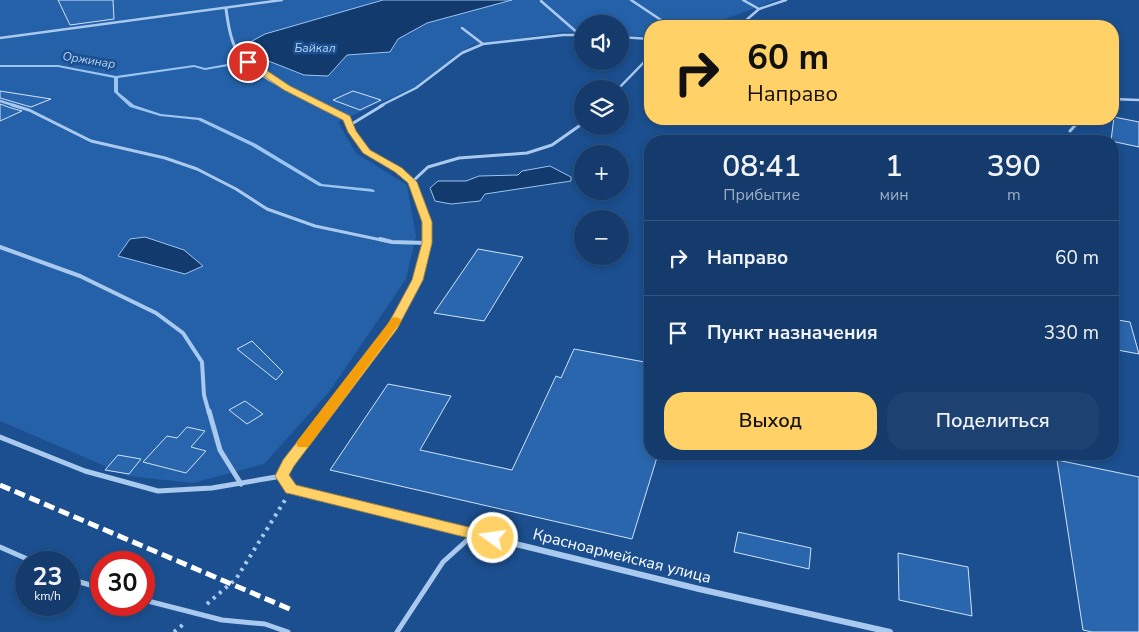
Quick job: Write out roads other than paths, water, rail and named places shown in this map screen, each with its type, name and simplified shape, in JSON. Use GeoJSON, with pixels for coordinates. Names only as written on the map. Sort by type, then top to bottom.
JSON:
{"type":"FeatureCollection","features":[{"type":"Feature","properties":{"kind":"street"},"geometry":{"type":"LineString","coordinates":[[226,9],[231,36],[240,55],[257,69],[287,88],[347,118],[352,132],[366,151],[398,170],[412,182],[427,222],[427,243],[418,280],[391,329],[288,463],[282,476]]}},
{"type":"Feature","properties":{"kind":"street","name":"Красноармейская улица"},"geometry":{"type":"LineString","coordinates":[[282,476],[291,489],[699,589],[890,632]]}},
{"type":"Feature","properties":{"kind":"lane"},"geometry":{"type":"LineString","coordinates":[[0,38],[282,0]]}},
{"type":"Feature","properties":{"kind":"lane"},"geometry":{"type":"LineString","coordinates":[[631,0],[661,20]]}},
{"type":"Feature","properties":{"kind":"lane"},"geometry":{"type":"LineString","coordinates":[[743,0],[759,9]]}},
{"type":"Feature","properties":{"kind":"lane"},"geometry":{"type":"LineString","coordinates":[[746,20],[759,9],[786,0]]}},
{"type":"Feature","properties":{"kind":"lane"},"geometry":{"type":"LineString","coordinates":[[541,1],[574,29]]}},
{"type":"Feature","properties":{"kind":"lane"},"geometry":{"type":"LineString","coordinates":[[462,28],[483,44]]}},
{"type":"Feature","properties":{"kind":"lane"},"geometry":{"type":"LineString","coordinates":[[350,125],[372,110],[416,88],[462,53],[483,44],[574,35]]}},
{"type":"Feature","properties":{"kind":"lane"},"geometry":{"type":"LineString","coordinates":[[629,37],[644,38]]}},
{"type":"Feature","properties":{"kind":"lane"},"geometry":{"type":"LineString","coordinates":[[627,80],[644,62]]}},
{"type":"Feature","properties":{"kind":"lane"},"geometry":{"type":"LineString","coordinates":[[1119,99],[1139,100]]}},
{"type":"Feature","properties":{"kind":"lane"},"geometry":{"type":"LineString","coordinates":[[0,101],[30,110],[91,141],[165,158],[197,169],[236,189],[268,209],[315,226],[392,242],[427,243]]}},
{"type":"Feature","properties":{"kind":"lane"},"geometry":{"type":"LineString","coordinates":[[1070,131],[1076,125]]}},
{"type":"Feature","properties":{"kind":"lane"},"geometry":{"type":"LineString","coordinates":[[412,182],[428,168],[459,158],[527,153],[552,145],[574,130]]}},
{"type":"Feature","properties":{"kind":"lane"},"geometry":{"type":"LineString","coordinates":[[0,247],[80,276],[156,313],[183,333],[202,362],[204,395],[220,450],[241,484]]}},
{"type":"Feature","properties":{"kind":"lane"},"geometry":{"type":"LineString","coordinates":[[0,437],[85,471],[158,490],[212,488],[282,476]]}},
{"type":"Feature","properties":{"kind":"lane"},"geometry":{"type":"LineString","coordinates":[[397,632],[443,562],[474,534]]}},
{"type":"Feature","properties":{"kind":"lane"},"geometry":{"type":"LineString","coordinates":[[0,547],[15,554]]}},
{"type":"Feature","properties":{"kind":"lane"},"geometry":{"type":"LineString","coordinates":[[155,603],[222,620],[265,624],[288,632]]}},
{"type":"Feature","properties":{"kind":"water","name":"Байкал"},"geometry":{"type":"Polygon","coordinates":[[[383,0],[512,0],[427,23],[398,39],[390,52],[347,55],[328,76],[304,75],[266,60],[243,46],[265,34],[383,0]]]}},
{"type":"Feature","properties":{"kind":"water"},"geometry":{"type":"Polygon","coordinates":[[[550,166],[571,177],[571,181],[485,194],[480,201],[451,204],[435,201],[430,188],[438,181],[466,181],[479,176],[518,175],[522,171],[550,166]]]}},
{"type":"Feature","properties":{"kind":"water"},"geometry":{"type":"Polygon","coordinates":[[[145,237],[184,250],[203,266],[185,274],[118,256],[130,239],[145,237]]]}},
{"type":"Feature","properties":{"kind":"waterway","name":"Оржинар"},"geometry":{"type":"LineString","coordinates":[[116,77],[194,66],[205,69],[233,64]]}},
{"type":"Feature","properties":{"kind":"waterway","name":"Оржинар"},"geometry":{"type":"LineString","coordinates":[[0,66],[58,66],[116,77]]}},
{"type":"Feature","properties":{"kind":"waterway"},"geometry":{"type":"LineString","coordinates":[[116,77],[116,92],[132,106],[160,115],[199,119],[254,145],[321,185],[372,191]]}},
{"type":"Feature","properties":{"kind":"railway"},"geometry":{"type":"LineString","coordinates":[[0,485],[292,610]]}}]}
